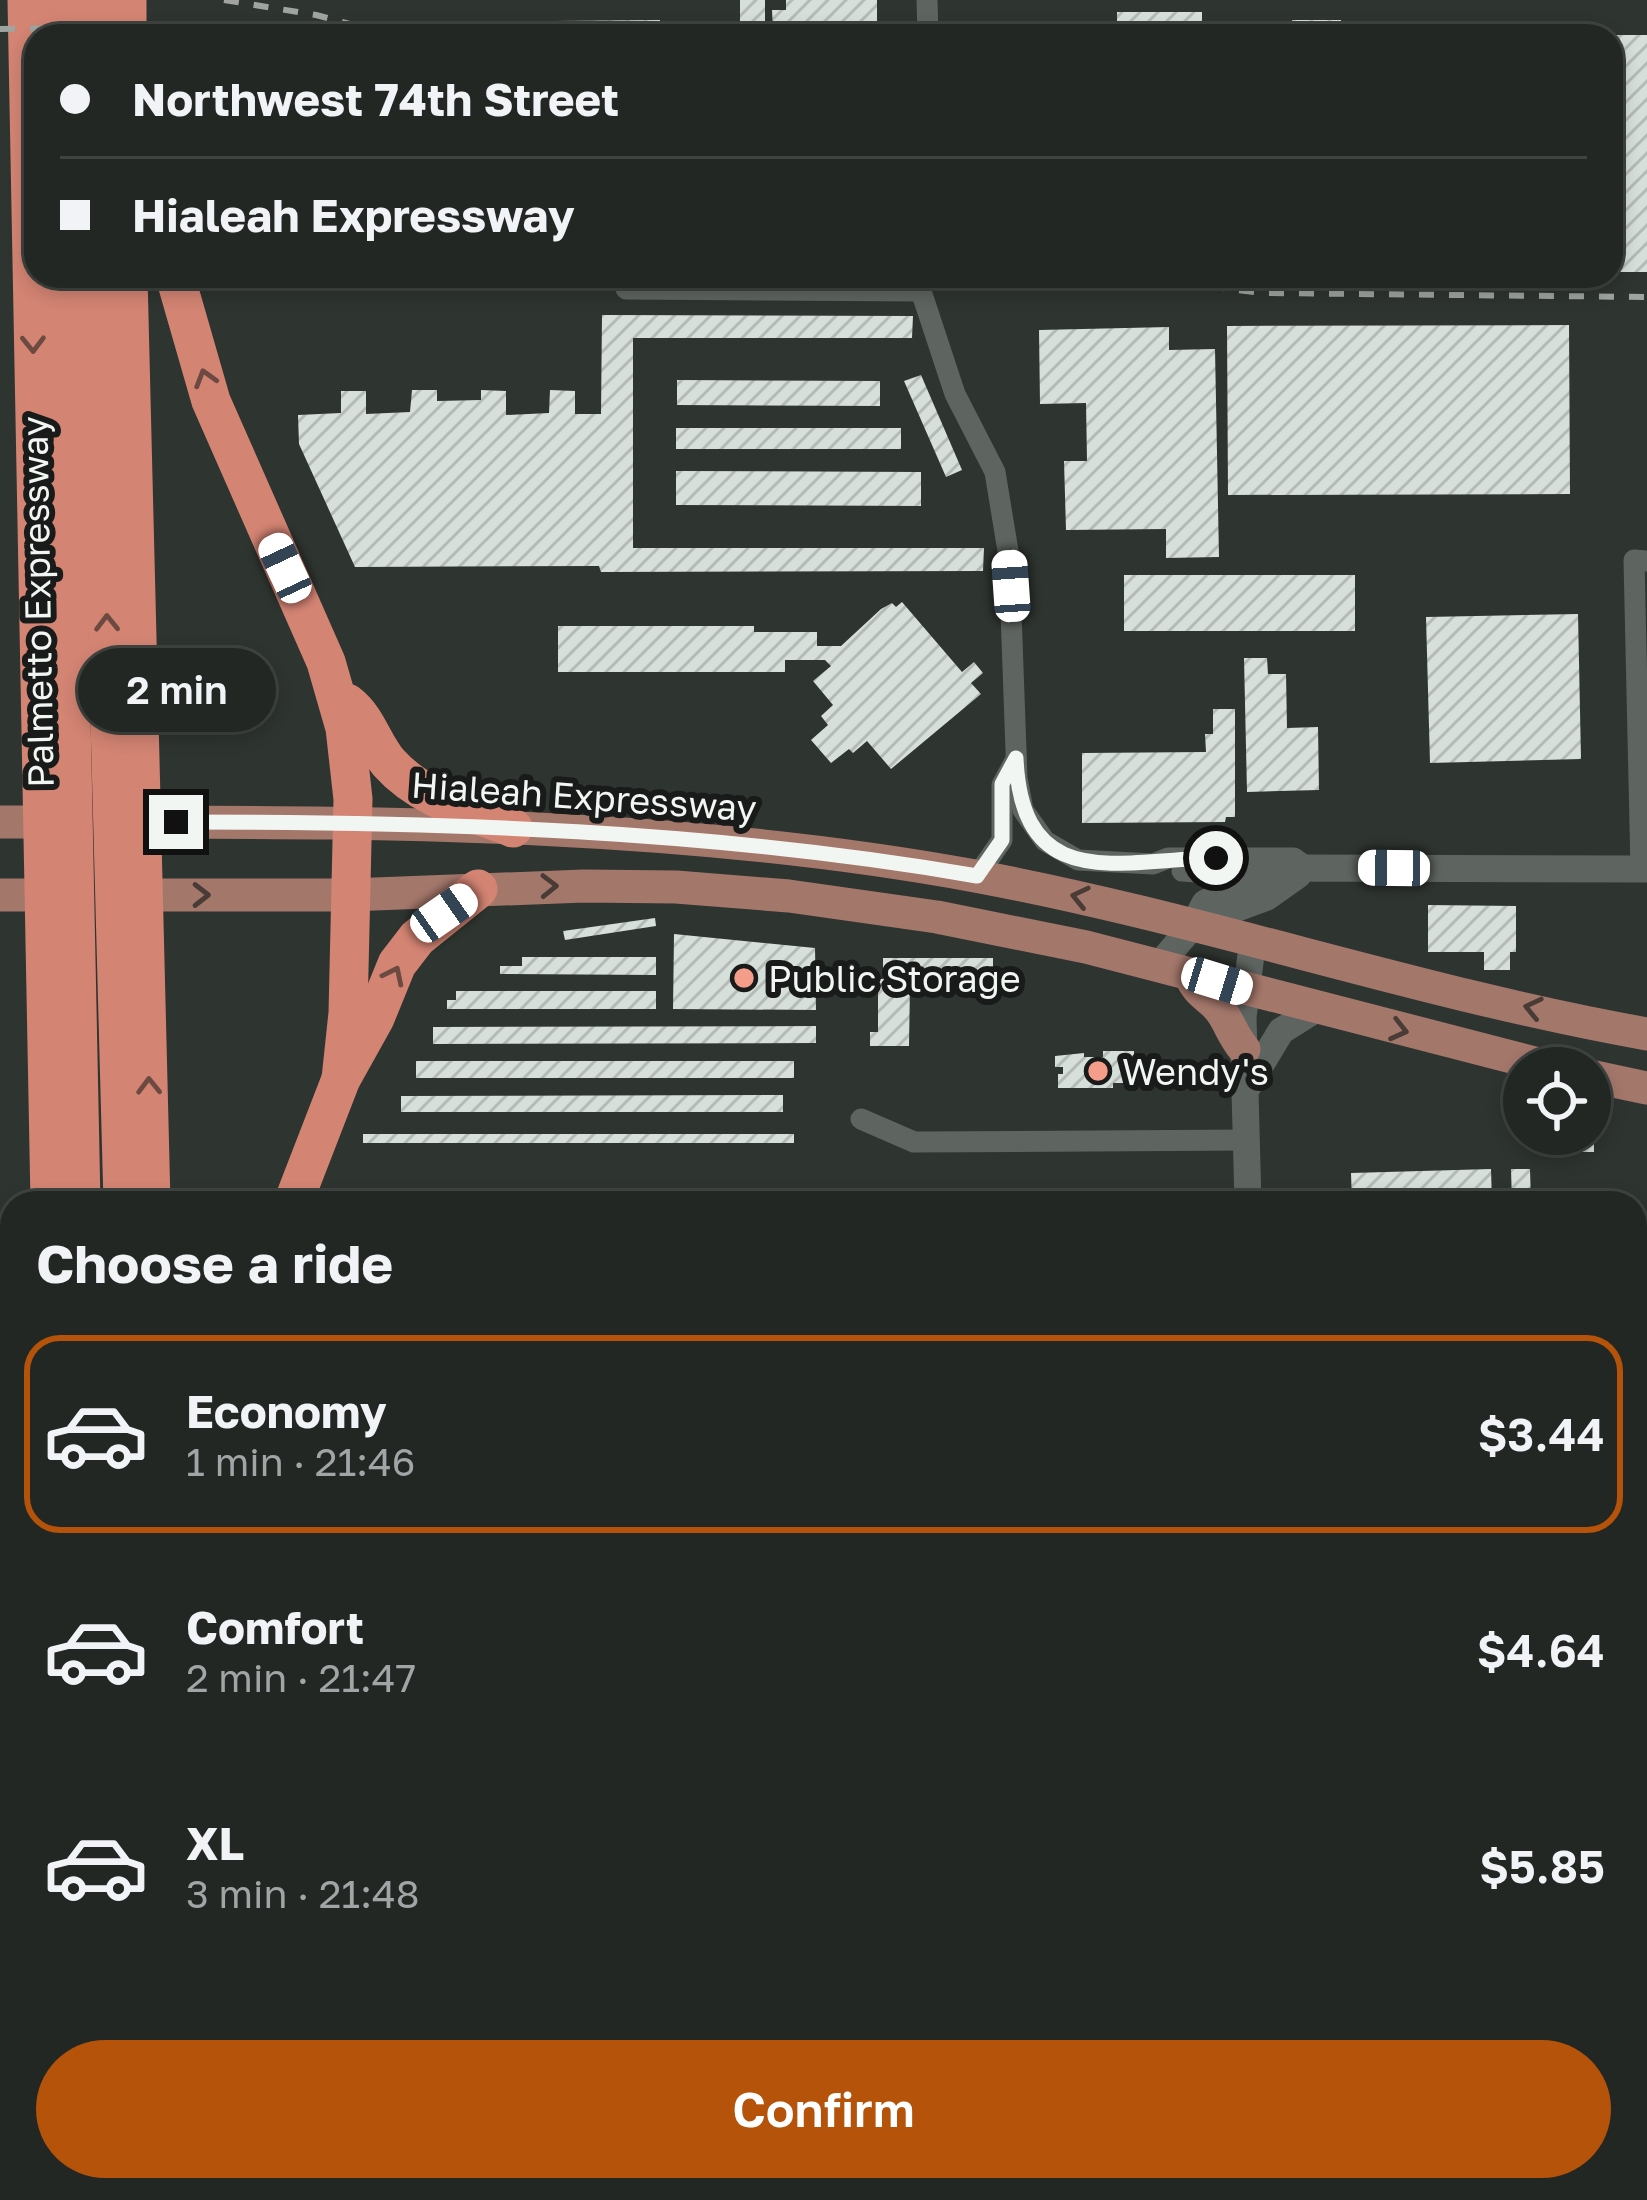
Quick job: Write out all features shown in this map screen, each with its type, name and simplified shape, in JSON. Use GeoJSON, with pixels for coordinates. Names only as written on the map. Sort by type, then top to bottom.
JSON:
{"type":"FeatureCollection","features":[{"type":"Feature","properties":{"kind":"highway"},"geometry":{"type":"LineString","coordinates":[[92,0],[116,24]]}},
{"type":"Feature","properties":{"kind":"highway","name":"Palmetto Expressway"},"geometry":{"type":"LineString","coordinates":[[47,288],[59,935],[50,1191]]}},
{"type":"Feature","properties":{"kind":"highway"},"geometry":{"type":"LineString","coordinates":[[55,783],[62,288]]}},
{"type":"Feature","properties":{"kind":"highway"},"geometry":{"type":"LineString","coordinates":[[99,288],[127,782]]}},
{"type":"Feature","properties":{"kind":"highway"},"geometry":{"type":"LineString","coordinates":[[128,288],[127,782],[131,935],[150,1191]]}},
{"type":"Feature","properties":{"kind":"highway"},"geometry":{"type":"LineString","coordinates":[[179,288],[212,401],[338,695],[351,761],[352,822],[348,1013],[341,1079]]}},
{"type":"Feature","properties":{"kind":"highway"},"geometry":{"type":"LineString","coordinates":[[338,695],[362,714],[387,761],[408,781],[440,800],[513,827]]}},
{"type":"Feature","properties":{"kind":"highway"},"geometry":{"type":"LineString","coordinates":[[298,1191],[341,1079],[375,1018],[397,964],[417,938],[478,889]]}},
{"type":"Feature","properties":{"kind":"highway"},"geometry":{"type":"LineString","coordinates":[[59,935],[80,1191]]}},
{"type":"Feature","properties":{"kind":"highway"},"geometry":{"type":"LineString","coordinates":[[122,1191],[131,935]]}},
{"type":"Feature","properties":{"kind":"main road","name":"Hialeah Expressway"},"geometry":{"type":"LineString","coordinates":[[0,822],[352,822],[513,827],[748,844],[977,876],[1647,1034]]}},
{"type":"Feature","properties":{"kind":"main road"},"geometry":{"type":"LineString","coordinates":[[0,895],[349,895],[650,886],[770,894],[971,923],[1175,969],[1503,1055]]}},
{"type":"Feature","properties":{"kind":"main road"},"geometry":{"type":"LineString","coordinates":[[1175,969],[1218,1007],[1229,1032],[1244,1049]]}},
{"type":"Feature","properties":{"kind":"main road"},"geometry":{"type":"LineString","coordinates":[[1611,1080],[1647,1088]]}},
{"type":"Feature","properties":{"kind":"street"},"geometry":{"type":"LineString","coordinates":[[626,290],[731,288]]}},
{"type":"Feature","properties":{"kind":"street"},"geometry":{"type":"LineString","coordinates":[[818,288],[921,291],[955,394],[995,472],[1011,586],[1021,804],[1045,841],[1078,860],[1153,864],[1166,870],[1289,874],[1644,869],[1641,561]]}},
{"type":"Feature","properties":{"kind":"street"},"geometry":{"type":"LineString","coordinates":[[977,876],[1002,840],[1002,784],[1016,758]]}},
{"type":"Feature","properties":{"kind":"street"},"geometry":{"type":"LineString","coordinates":[[1153,864],[1168,858],[1294,858],[1289,874],[1267,897],[1194,924],[1175,969]]}},
{"type":"Feature","properties":{"kind":"street"},"geometry":{"type":"LineString","coordinates":[[1248,1191],[1245,990],[1252,939]]}},
{"type":"Feature","properties":{"kind":"street"},"geometry":{"type":"LineString","coordinates":[[1245,1090],[1281,1031],[1316,1009]]}},
{"type":"Feature","properties":{"kind":"street"},"geometry":{"type":"LineString","coordinates":[[861,1119],[914,1142],[1246,1140]]}},
{"type":"Feature","properties":{"kind":"building"},"geometry":{"type":"Polygon","coordinates":[[[740,0],[765,0],[765,24],[740,24],[740,0]]]}},
{"type":"Feature","properties":{"kind":"building"},"geometry":{"type":"Polygon","coordinates":[[[786,0],[877,0],[877,24],[773,24],[772,10],[786,10],[786,0]]]}},
{"type":"Feature","properties":{"kind":"building"},"geometry":{"type":"Polygon","coordinates":[[[1117,12],[1202,12],[1202,24],[1117,24],[1117,12]]]}},
{"type":"Feature","properties":{"kind":"building"},"geometry":{"type":"Polygon","coordinates":[[[660,20],[660,24],[539,24],[660,20]]]}},
{"type":"Feature","properties":{"kind":"building"},"geometry":{"type":"Polygon","coordinates":[[[1292,20],[1341,20],[1341,24],[1292,24],[1292,20]]]}},
{"type":"Feature","properties":{"kind":"building"},"geometry":{"type":"Polygon","coordinates":[[[1623,35],[1647,35],[1647,272],[1623,272],[1623,35]]]}},
{"type":"Feature","properties":{"kind":"building"},"geometry":{"type":"Polygon","coordinates":[[[602,315],[913,316],[912,338],[633,338],[633,548],[984,548],[983,571],[355,567],[299,444],[298,415],[341,413],[341,391],[366,391],[366,414],[410,412],[412,390],[437,390],[437,401],[481,400],[481,390],[506,391],[506,415],[549,413],[550,390],[575,391],[575,414],[601,414],[602,315]]]}},
{"type":"Feature","properties":{"kind":"building"},"geometry":{"type":"Polygon","coordinates":[[[1569,325],[1570,494],[1228,495],[1227,326],[1569,325]]]}},
{"type":"Feature","properties":{"kind":"building"},"geometry":{"type":"Polygon","coordinates":[[[1169,327],[1169,350],[1215,349],[1219,557],[1166,558],[1166,529],[1066,530],[1064,461],[1087,461],[1086,403],[1040,404],[1039,330],[1169,327]]]}},
{"type":"Feature","properties":{"kind":"building"},"geometry":{"type":"Polygon","coordinates":[[[921,375],[962,470],[946,477],[904,381],[921,375]]]}},
{"type":"Feature","properties":{"kind":"building"},"geometry":{"type":"Polygon","coordinates":[[[677,380],[880,381],[880,406],[677,405],[677,380]]]}},
{"type":"Feature","properties":{"kind":"building"},"geometry":{"type":"Polygon","coordinates":[[[676,428],[901,428],[901,449],[676,449],[676,428]]]}},
{"type":"Feature","properties":{"kind":"building"},"geometry":{"type":"Polygon","coordinates":[[[676,471],[921,472],[921,506],[676,505],[676,471]]]}},
{"type":"Feature","properties":{"kind":"building"},"geometry":{"type":"Polygon","coordinates":[[[1124,575],[1355,575],[1355,631],[1124,631],[1124,575]]]}},
{"type":"Feature","properties":{"kind":"building"},"geometry":{"type":"Polygon","coordinates":[[[902,602],[962,672],[974,662],[983,673],[971,683],[981,694],[891,769],[867,741],[831,763],[811,740],[828,725],[821,716],[833,705],[813,681],[831,666],[825,660],[785,660],[785,672],[558,672],[558,626],[754,626],[754,632],[817,632],[817,646],[841,646],[881,609],[902,602]]]}},
{"type":"Feature","properties":{"kind":"building"},"geometry":{"type":"Polygon","coordinates":[[[1578,614],[1581,759],[1430,763],[1426,617],[1578,614]]]}},
{"type":"Feature","properties":{"kind":"building"},"geometry":{"type":"Polygon","coordinates":[[[1244,658],[1267,658],[1268,674],[1286,674],[1287,728],[1318,727],[1319,790],[1247,792],[1244,658]]]}},
{"type":"Feature","properties":{"kind":"building"},"geometry":{"type":"Polygon","coordinates":[[[1213,709],[1235,709],[1235,817],[1226,817],[1225,822],[1082,823],[1082,753],[1206,752],[1205,734],[1213,734],[1213,709]]]}},
{"type":"Feature","properties":{"kind":"building"},"geometry":{"type":"Polygon","coordinates":[[[1428,905],[1516,906],[1516,952],[1510,952],[1510,970],[1484,970],[1484,952],[1428,952],[1428,905]]]}},
{"type":"Feature","properties":{"kind":"building"},"geometry":{"type":"Polygon","coordinates":[[[655,918],[656,926],[565,940],[563,931],[655,918]]]}},
{"type":"Feature","properties":{"kind":"building","name":"Public Storage"},"geometry":{"type":"Polygon","coordinates":[[[674,934],[815,948],[816,1010],[673,1009],[674,934]]]}},
{"type":"Feature","properties":{"kind":"building"},"geometry":{"type":"Polygon","coordinates":[[[522,957],[656,957],[656,975],[500,974],[500,966],[522,966],[522,957]]]}},
{"type":"Feature","properties":{"kind":"building"},"geometry":{"type":"Polygon","coordinates":[[[883,958],[993,958],[993,986],[910,985],[909,1046],[870,1046],[870,1032],[878,1032],[883,958]]]}},
{"type":"Feature","properties":{"kind":"building"},"geometry":{"type":"Polygon","coordinates":[[[456,991],[656,991],[656,1009],[447,1009],[447,1000],[456,1000],[456,991]]]}},
{"type":"Feature","properties":{"kind":"building"},"geometry":{"type":"Polygon","coordinates":[[[816,1026],[816,1043],[433,1044],[433,1027],[816,1026]]]}},
{"type":"Feature","properties":{"kind":"building","name":"Wendy's"},"geometry":{"type":"Polygon","coordinates":[[[1103,1051],[1134,1051],[1134,1083],[1113,1083],[1113,1088],[1058,1088],[1063,1067],[1055,1067],[1055,1056],[1084,1053],[1084,1057],[1103,1057],[1103,1051]]]}},
{"type":"Feature","properties":{"kind":"building"},"geometry":{"type":"Polygon","coordinates":[[[416,1061],[794,1061],[794,1078],[416,1078],[416,1061]]]}},
{"type":"Feature","properties":{"kind":"building"},"geometry":{"type":"Polygon","coordinates":[[[783,1095],[783,1112],[401,1112],[401,1096],[783,1095]]]}},
{"type":"Feature","properties":{"kind":"building"},"geometry":{"type":"Polygon","coordinates":[[[363,1134],[794,1134],[794,1143],[363,1143],[363,1134]]]}},
{"type":"Feature","properties":{"kind":"building"},"geometry":{"type":"Polygon","coordinates":[[[1491,1169],[1492,1191],[1352,1191],[1351,1173],[1491,1169]]]}},
{"type":"Feature","properties":{"kind":"building"},"geometry":{"type":"Polygon","coordinates":[[[1511,1169],[1530,1169],[1531,1191],[1512,1191],[1511,1169]]]}},
{"type":"Feature","properties":{"kind":"railway"},"geometry":{"type":"LineString","coordinates":[[224,0],[350,24]]}},
{"type":"Feature","properties":{"kind":"railway"},"geometry":{"type":"LineString","coordinates":[[0,29],[24,29]]}},
{"type":"Feature","properties":{"kind":"railway"},"geometry":{"type":"LineString","coordinates":[[1221,288],[1263,293],[1647,297]]}},
{"type":"Feature","properties":{"kind":"place","name":"Public Storage"},"geometry":{"type":"Point","coordinates":[744,978]}},
{"type":"Feature","properties":{"kind":"place","name":"Wendy's"},"geometry":{"type":"Point","coordinates":[1098,1071]}},
{"type":"Feature","properties":{"kind":"route"},"geometry":{"type":"LineString","coordinates":[[176,822],[352,822],[621,833],[789,849],[977,876],[1002,840],[1002,784],[1016,758],[1023,811],[1041,837],[1064,854],[1109,864],[1216,858]]}}]}
